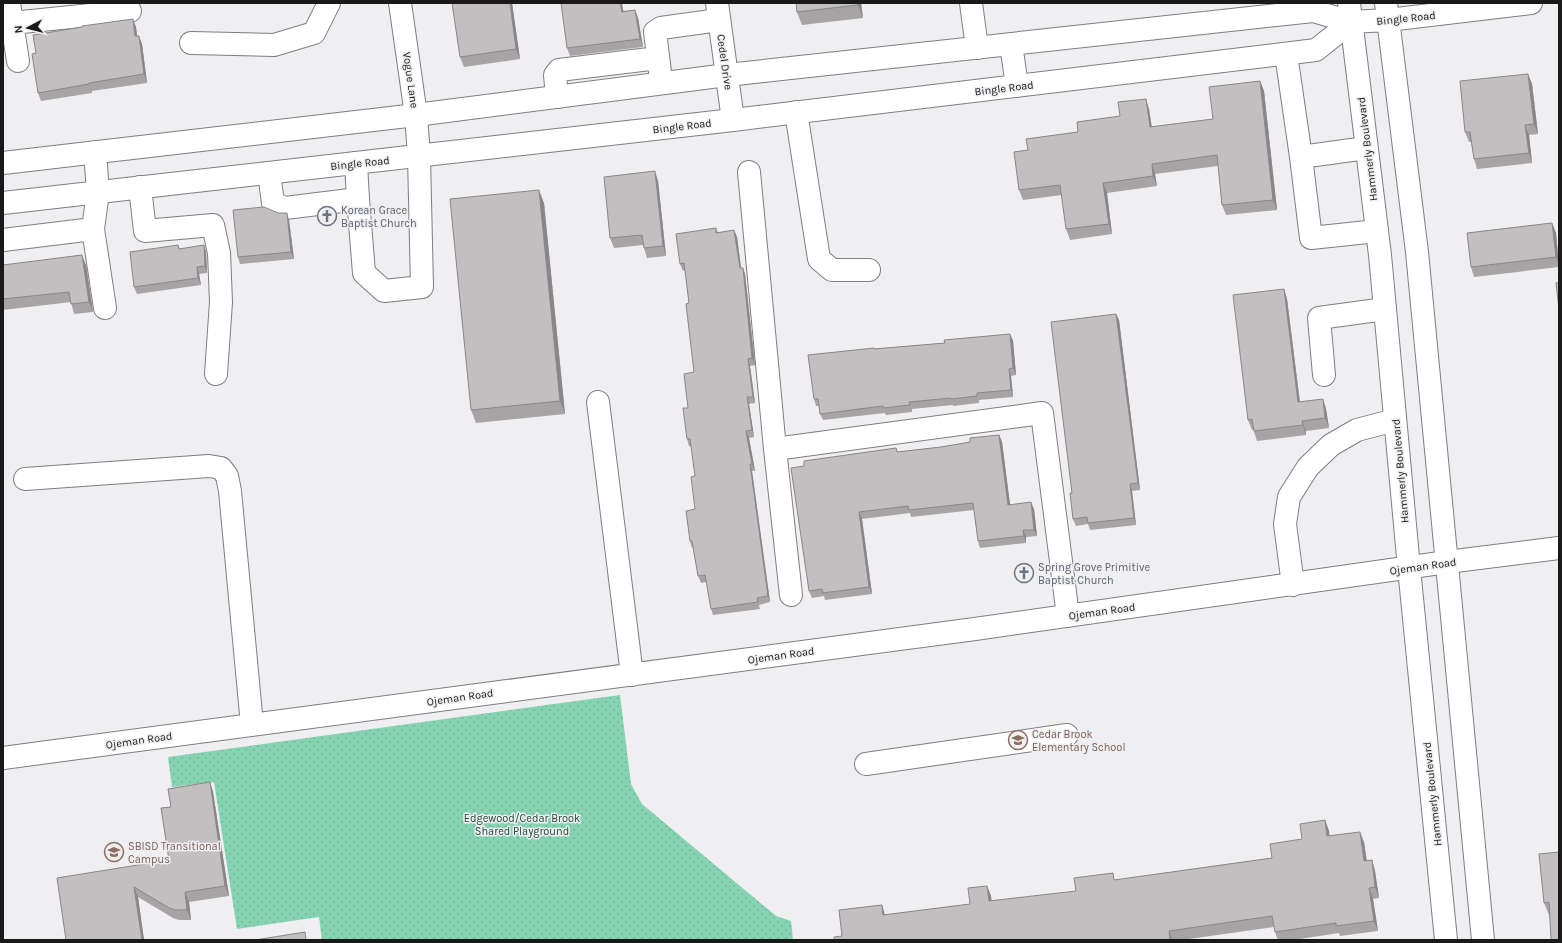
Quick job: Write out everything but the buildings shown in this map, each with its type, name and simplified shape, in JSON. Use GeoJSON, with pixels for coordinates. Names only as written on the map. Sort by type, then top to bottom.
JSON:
{"type":"FeatureCollection","features":[{"type":"Feature","properties":{"kind":"main road"},"geometry":{"type":"LineString","coordinates":[[191,43],[274,45],[314,33],[329,3]]}},
{"type":"Feature","properties":{"kind":"main road","name":"Vogue Lane"},"geometry":{"type":"LineString","coordinates":[[358,199],[364,273],[384,291],[422,287],[419,156],[416,115],[400,3]]}},
{"type":"Feature","properties":{"kind":"main road"},"geometry":{"type":"LineString","coordinates":[[971,3],[977,48]]}},
{"type":"Feature","properties":{"kind":"main road","name":"Bingle Road"},"geometry":{"type":"LineString","coordinates":[[3,163],[416,115],[727,75],[1313,11],[1350,13],[1387,12],[1531,3]]}},
{"type":"Feature","properties":{"kind":"main road"},"geometry":{"type":"LineString","coordinates":[[18,61],[11,13],[130,11]]}},
{"type":"Feature","properties":{"kind":"main road"},"geometry":{"type":"LineString","coordinates":[[661,84],[656,32],[662,28],[718,11]]}},
{"type":"Feature","properties":{"kind":"main road","name":"Cedel Drive"},"geometry":{"type":"LineString","coordinates":[[718,11],[733,120]]}},
{"type":"Feature","properties":{"kind":"main road"},"geometry":{"type":"LineString","coordinates":[[1387,12],[1417,252],[1483,940]]}},
{"type":"Feature","properties":{"kind":"main road","name":"Bingle Road"},"geometry":{"type":"LineString","coordinates":[[3,203],[733,120],[1316,50],[1350,13]]}},
{"type":"Feature","properties":{"kind":"main road","name":"Hammerly Boulevard"},"geometry":{"type":"LineString","coordinates":[[1350,13],[1377,231],[1446,940]]}},
{"type":"Feature","properties":{"kind":"main road"},"geometry":{"type":"LineString","coordinates":[[1011,44],[1017,86]]}},
{"type":"Feature","properties":{"kind":"main road"},"geometry":{"type":"LineString","coordinates":[[1286,54],[1311,238],[1377,231]]}},
{"type":"Feature","properties":{"kind":"main road"},"geometry":{"type":"LineString","coordinates":[[556,97],[555,75],[559,70],[658,58]]}},
{"type":"Feature","properties":{"kind":"main road"},"geometry":{"type":"LineString","coordinates":[[796,112],[819,259],[832,270],[869,270]]}},
{"type":"Feature","properties":{"kind":"main road"},"geometry":{"type":"LineString","coordinates":[[1301,157],[1366,148]]}},
{"type":"Feature","properties":{"kind":"main road"},"geometry":{"type":"LineString","coordinates":[[95,152],[98,192],[93,229],[105,308]]}},
{"type":"Feature","properties":{"kind":"main road"},"geometry":{"type":"LineString","coordinates":[[268,173],[273,203],[285,208],[358,199],[356,163]]}},
{"type":"Feature","properties":{"kind":"main road"},"geometry":{"type":"LineString","coordinates":[[749,172],[775,450],[791,595]]}},
{"type":"Feature","properties":{"kind":"main road"},"geometry":{"type":"LineString","coordinates":[[140,187],[145,231],[213,225],[219,253],[221,302],[216,374]]}},
{"type":"Feature","properties":{"kind":"main road"},"geometry":{"type":"LineString","coordinates":[[3,240],[93,229]]}},
{"type":"Feature","properties":{"kind":"main road"},"geometry":{"type":"LineString","coordinates":[[1324,375],[1319,318],[1385,309]]}},
{"type":"Feature","properties":{"kind":"main road"},"geometry":{"type":"LineString","coordinates":[[598,402],[632,675]]}},
{"type":"Feature","properties":{"kind":"main road"},"geometry":{"type":"LineString","coordinates":[[775,450],[1042,413],[1068,616]]}},
{"type":"Feature","properties":{"kind":"main road"},"geometry":{"type":"LineString","coordinates":[[1293,585],[1285,524],[1289,497],[1308,467],[1331,445],[1357,430],[1395,420]]}},
{"type":"Feature","properties":{"kind":"main road"},"geometry":{"type":"LineString","coordinates":[[25,479],[209,466],[221,468],[227,476],[230,491],[252,725]]}},
{"type":"Feature","properties":{"kind":"main road","name":"Ojeman Road"},"geometry":{"type":"LineString","coordinates":[[3,758],[632,675],[1293,585],[1447,562],[1559,548]]}},
{"type":"Feature","properties":{"kind":"main road"},"geometry":{"type":"LineString","coordinates":[[866,764],[1067,735]]}},
{"type":"Feature","properties":{"kind":"green space","name":"Edgewood/Cedar Brook Shared Playground"},"geometry":{"type":"Polygon","coordinates":[[[620,695],[631,784],[642,804],[776,916],[791,921],[793,940],[322,940],[319,917],[237,929],[214,782],[172,787],[168,757],[620,695]]]}},
{"type":"Feature","properties":{"kind":"place","name":"Korean Grace Baptist Church"},"geometry":{"type":"Point","coordinates":[327,216]}},
{"type":"Feature","properties":{"kind":"place","name":"Spring Grove Primitive Baptist Church"},"geometry":{"type":"Point","coordinates":[1024,573]}},
{"type":"Feature","properties":{"kind":"place","name":"Cedar Brook Elementary School"},"geometry":{"type":"Point","coordinates":[1018,740]}},
{"type":"Feature","properties":{"kind":"place","name":"SBISD Transitional Campus"},"geometry":{"type":"Point","coordinates":[114,852]}}]}
